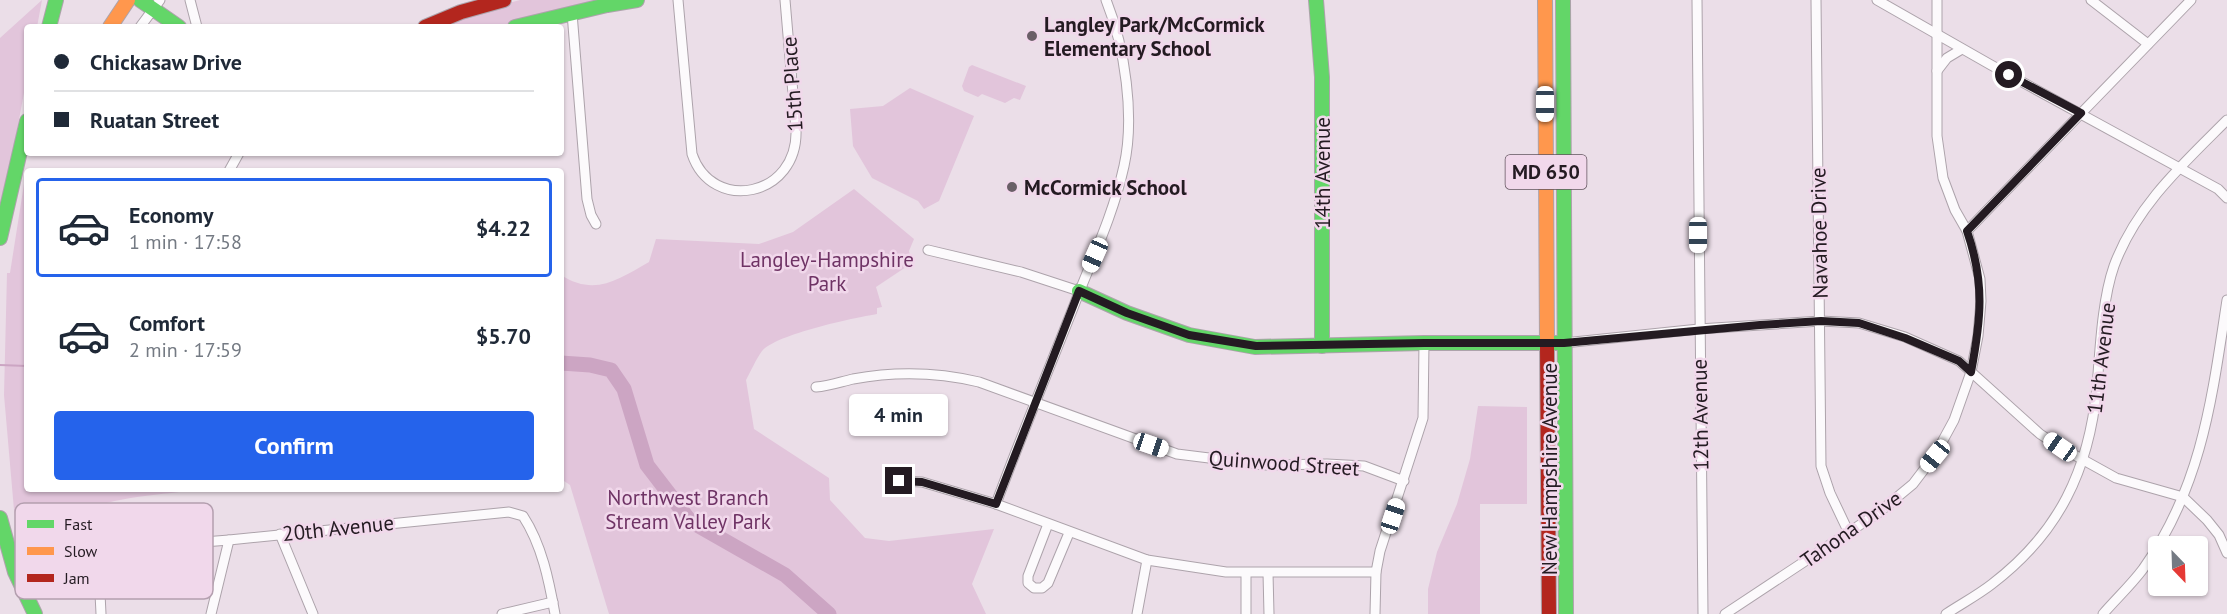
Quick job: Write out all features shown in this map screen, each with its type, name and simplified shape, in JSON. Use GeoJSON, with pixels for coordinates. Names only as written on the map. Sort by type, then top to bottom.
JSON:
{"type":"FeatureCollection","features":[{"type":"Feature","properties":{"kind":"main road"},"geometry":{"type":"LineString","coordinates":[[51,24],[56,0]]}},
{"type":"Feature","properties":{"kind":"main road"},"geometry":{"type":"LineString","coordinates":[[116,24],[128,0]]}},
{"type":"Feature","properties":{"kind":"main road"},"geometry":{"type":"LineString","coordinates":[[140,0],[157,4],[176,24]]}},
{"type":"Feature","properties":{"kind":"main road"},"geometry":{"type":"LineString","coordinates":[[432,24],[452,15],[504,0]]}},
{"type":"Feature","properties":{"kind":"main road"},"geometry":{"type":"LineString","coordinates":[[527,24],[631,0]]}},
{"type":"Feature","properties":{"kind":"main road","name":"14th Avenue"},"geometry":{"type":"LineString","coordinates":[[1316,0],[1322,77],[1322,346]]}},
{"type":"Feature","properties":{"kind":"main road","name":"New Hampshire Avenue"},"geometry":{"type":"LineString","coordinates":[[1545,0],[1549,614]]}},
{"type":"Feature","properties":{"kind":"main road","name":"New Hampshire Avenue"},"geometry":{"type":"LineString","coordinates":[[1563,0],[1566,614]]}},
{"type":"Feature","properties":{"kind":"main road"},"geometry":{"type":"LineString","coordinates":[[0,238],[24,134]]}},
{"type":"Feature","properties":{"kind":"main road"},"geometry":{"type":"LineString","coordinates":[[1079,291],[1127,313],[1189,335],[1256,346],[1564,343]]}},
{"type":"Feature","properties":{"kind":"main road"},"geometry":{"type":"LineString","coordinates":[[0,518],[7,551],[15,572]]}},
{"type":"Feature","properties":{"kind":"main road"},"geometry":{"type":"LineString","coordinates":[[27,599],[34,614]]}},
{"type":"Feature","properties":{"kind":"street"},"geometry":{"type":"LineString","coordinates":[[190,0],[196,24]]}},
{"type":"Feature","properties":{"kind":"street","name":"15th Place"},"geometry":{"type":"LineString","coordinates":[[678,0],[695,162],[707,178],[725,189],[744,190],[763,186],[779,177],[786,169],[793,154],[796,139],[786,0]]}},
{"type":"Feature","properties":{"kind":"street"},"geometry":{"type":"LineString","coordinates":[[996,504],[1079,291],[1101,242],[1125,165],[1126,76],[1116,30],[1106,0]]}},
{"type":"Feature","properties":{"kind":"street","name":"12th Avenue"},"geometry":{"type":"LineString","coordinates":[[1697,0],[1703,614]]}},
{"type":"Feature","properties":{"kind":"street","name":"Navahoe Drive"},"geometry":{"type":"LineString","coordinates":[[1816,0],[1821,466],[1826,485],[1849,533]]}},
{"type":"Feature","properties":{"kind":"street"},"geometry":{"type":"LineString","coordinates":[[1876,0],[2218,189],[2227,198]]}},
{"type":"Feature","properties":{"kind":"street","name":"Tahona Drive"},"geometry":{"type":"LineString","coordinates":[[1725,614],[1878,513],[1913,484],[1935,456],[1954,420],[1971,372],[1978,336],[1980,279],[1967,231],[1955,210],[1943,178],[1937,136],[1937,0]]}},
{"type":"Feature","properties":{"kind":"street"},"geometry":{"type":"LineString","coordinates":[[2091,0],[2148,44]]}},
{"type":"Feature","properties":{"kind":"street"},"geometry":{"type":"LineString","coordinates":[[1967,231],[2191,0]]}},
{"type":"Feature","properties":{"kind":"street"},"geometry":{"type":"LineString","coordinates":[[142,24],[157,4]]}},
{"type":"Feature","properties":{"kind":"street"},"geometry":{"type":"LineString","coordinates":[[572,13],[586,199],[596,224]]}},
{"type":"Feature","properties":{"kind":"street"},"geometry":{"type":"LineString","coordinates":[[1937,71],[1947,58],[1962,49]]}},
{"type":"Feature","properties":{"kind":"street","name":"11th Avenue"},"geometry":{"type":"LineString","coordinates":[[1946,614],[1992,584],[2030,550],[2058,514],[2084,460],[2094,422],[2103,316],[2114,267],[2133,225],[2169,178],[2227,120]]}},
{"type":"Feature","properties":{"kind":"street"},"geometry":{"type":"LineString","coordinates":[[928,250],[1021,272],[1079,291]]}},
{"type":"Feature","properties":{"kind":"street"},"geometry":{"type":"LineString","coordinates":[[2103,614],[2142,570],[2171,524],[2183,497],[2202,444],[2227,300]]}},
{"type":"Feature","properties":{"kind":"street"},"geometry":{"type":"LineString","coordinates":[[1564,343],[1699,329],[1821,321],[1859,323],[1905,338],[1959,361],[2040,434],[2116,478],[2183,497],[2207,519],[2219,535],[2227,553]]}},
{"type":"Feature","properties":{"kind":"street"},"geometry":{"type":"LineString","coordinates":[[1375,614],[1376,572],[1380,551],[1423,418],[1424,343]]}},
{"type":"Feature","properties":{"kind":"street","name":"Quinwood Street"},"geometry":{"type":"LineString","coordinates":[[816,387],[876,376],[908,373],[953,376],[980,382],[1177,454],[1265,465],[1364,466],[1404,481]]}},
{"type":"Feature","properties":{"kind":"street"},"geometry":{"type":"LineString","coordinates":[[899,481],[922,482],[996,504],[1069,533],[1147,560],[1226,572],[1376,572]]}},
{"type":"Feature","properties":{"kind":"street","name":"20th Avenue"},"geometry":{"type":"LineString","coordinates":[[213,541],[499,512],[517,513],[523,516],[535,537],[555,614]]}},
{"type":"Feature","properties":{"kind":"street"},"geometry":{"type":"LineString","coordinates":[[1048,524],[1028,576],[1028,584],[1034,588],[1042,588],[1048,583],[1069,533]]}},
{"type":"Feature","properties":{"kind":"street"},"geometry":{"type":"LineString","coordinates":[[279,534],[314,614]]}},
{"type":"Feature","properties":{"kind":"street"},"geometry":{"type":"LineString","coordinates":[[212,614],[229,540]]}},
{"type":"Feature","properties":{"kind":"street"},"geometry":{"type":"LineString","coordinates":[[1137,614],[1147,560]]}},
{"type":"Feature","properties":{"kind":"street"},"geometry":{"type":"LineString","coordinates":[[1246,573],[1246,614]]}},
{"type":"Feature","properties":{"kind":"street"},"geometry":{"type":"LineString","coordinates":[[1268,573],[1269,614]]}},
{"type":"Feature","properties":{"kind":"street"},"geometry":{"type":"LineString","coordinates":[[502,614],[553,602]]}},
{"type":"Feature","properties":{"kind":"green space"},"geometry":{"type":"Polygon","coordinates":[[[42,0],[38,24],[24,24],[24,93],[0,220],[0,38],[42,0]]]}},
{"type":"Feature","properties":{"kind":"green space"},"geometry":{"type":"Polygon","coordinates":[[[520,0],[611,0],[512,24],[441,24],[461,16],[520,0]]]}},
{"type":"Feature","properties":{"kind":"green space"},"geometry":{"type":"Polygon","coordinates":[[[972,65],[1026,86],[1020,100],[1014,98],[1005,103],[982,94],[978,97],[964,91],[962,86],[969,67],[972,65]]]}},
{"type":"Feature","properties":{"kind":"green space"},"geometry":{"type":"Polygon","coordinates":[[[910,88],[974,116],[939,201],[924,209],[918,201],[872,178],[853,146],[850,109],[883,106],[910,88]]]}},
{"type":"Feature","properties":{"kind":"green space"},"geometry":{"type":"Polygon","coordinates":[[[24,184],[24,492],[185,492],[105,503],[15,503],[15,516],[4,395],[7,273],[10,273],[24,184]]]}},
{"type":"Feature","properties":{"kind":"green space","name":"Northwest Branch Stream Valley Park"},"geometry":{"type":"Polygon","coordinates":[[[854,189],[914,239],[909,251],[912,263],[876,287],[882,307],[877,308],[877,314],[799,333],[770,345],[762,351],[746,380],[754,429],[829,478],[830,500],[865,538],[889,541],[994,529],[972,584],[986,614],[609,614],[570,485],[564,481],[564,276],[585,285],[596,285],[617,279],[649,262],[656,239],[759,244],[793,232],[854,189]]]}},
{"type":"Feature","properties":{"kind":"green space"},"geometry":{"type":"Polygon","coordinates":[[[1478,406],[1527,407],[1527,504],[1480,504],[1480,614],[1428,614],[1428,589],[1437,552],[1457,504],[1470,459],[1478,406]]]}},
{"type":"Feature","properties":{"kind":"waterway"},"geometry":{"type":"LineString","coordinates":[[564,363],[590,365],[611,370],[624,389],[647,465],[690,521],[785,575],[829,614]]}},
{"type":"Feature","properties":{"kind":"waterway"},"geometry":{"type":"LineString","coordinates":[[0,365],[24,366]]}},
{"type":"Feature","properties":{"kind":"traffic: fast"},"geometry":{"type":"LineString","coordinates":[[50,24],[56,0]]}},
{"type":"Feature","properties":{"kind":"traffic: fast"},"geometry":{"type":"LineString","coordinates":[[140,0],[175,24]]}},
{"type":"Feature","properties":{"kind":"traffic: fast"},"geometry":{"type":"LineString","coordinates":[[528,24],[637,0]]}},
{"type":"Feature","properties":{"kind":"traffic: fast"},"geometry":{"type":"LineString","coordinates":[[1316,0],[1322,77],[1322,346]]}},
{"type":"Feature","properties":{"kind":"traffic: fast"},"geometry":{"type":"LineString","coordinates":[[1563,0],[1566,614]]}},
{"type":"Feature","properties":{"kind":"traffic: fast"},"geometry":{"type":"LineString","coordinates":[[0,238],[24,134]]}},
{"type":"Feature","properties":{"kind":"traffic: fast"},"geometry":{"type":"LineString","coordinates":[[1079,291],[1127,313],[1189,335],[1255,347],[1424,343],[1564,343]]}},
{"type":"Feature","properties":{"kind":"traffic: fast"},"geometry":{"type":"LineString","coordinates":[[0,518],[15,572]]}},
{"type":"Feature","properties":{"kind":"traffic: fast"},"geometry":{"type":"LineString","coordinates":[[28,599],[35,614]]}},
{"type":"Feature","properties":{"kind":"traffic: slow"},"geometry":{"type":"LineString","coordinates":[[112,24],[128,0]]}},
{"type":"Feature","properties":{"kind":"traffic: slow"},"geometry":{"type":"LineString","coordinates":[[1545,0],[1547,346]]}},
{"type":"Feature","properties":{"kind":"traffic: jam"},"geometry":{"type":"LineString","coordinates":[[432,24],[461,12],[504,0]]}},
{"type":"Feature","properties":{"kind":"traffic: jam"},"geometry":{"type":"LineString","coordinates":[[1547,346],[1549,614]]}},
{"type":"Feature","properties":{"kind":"place","name":"Langley Park/McCormick Elementary School"},"geometry":{"type":"Point","coordinates":[1032,36]}},
{"type":"Feature","properties":{"kind":"place","name":"McCormick School"},"geometry":{"type":"Point","coordinates":[1012,187]}},
{"type":"Feature","properties":{"kind":"route"},"geometry":{"type":"LineString","coordinates":[[899,481],[922,482],[996,504],[1079,291],[1127,313],[1189,335],[1256,346],[1424,343],[1549,344],[1699,329],[1821,321],[1859,323],[1905,338],[1959,361],[1971,372],[1978,336],[1981,301],[1980,279],[1967,231],[2081,113],[2009,75]]}},
{"type":"Feature","properties":{"kind":"park label","name":"Langley-Hampshire Park"},"geometry":{"type":"Point","coordinates":[827,271]}}]}
